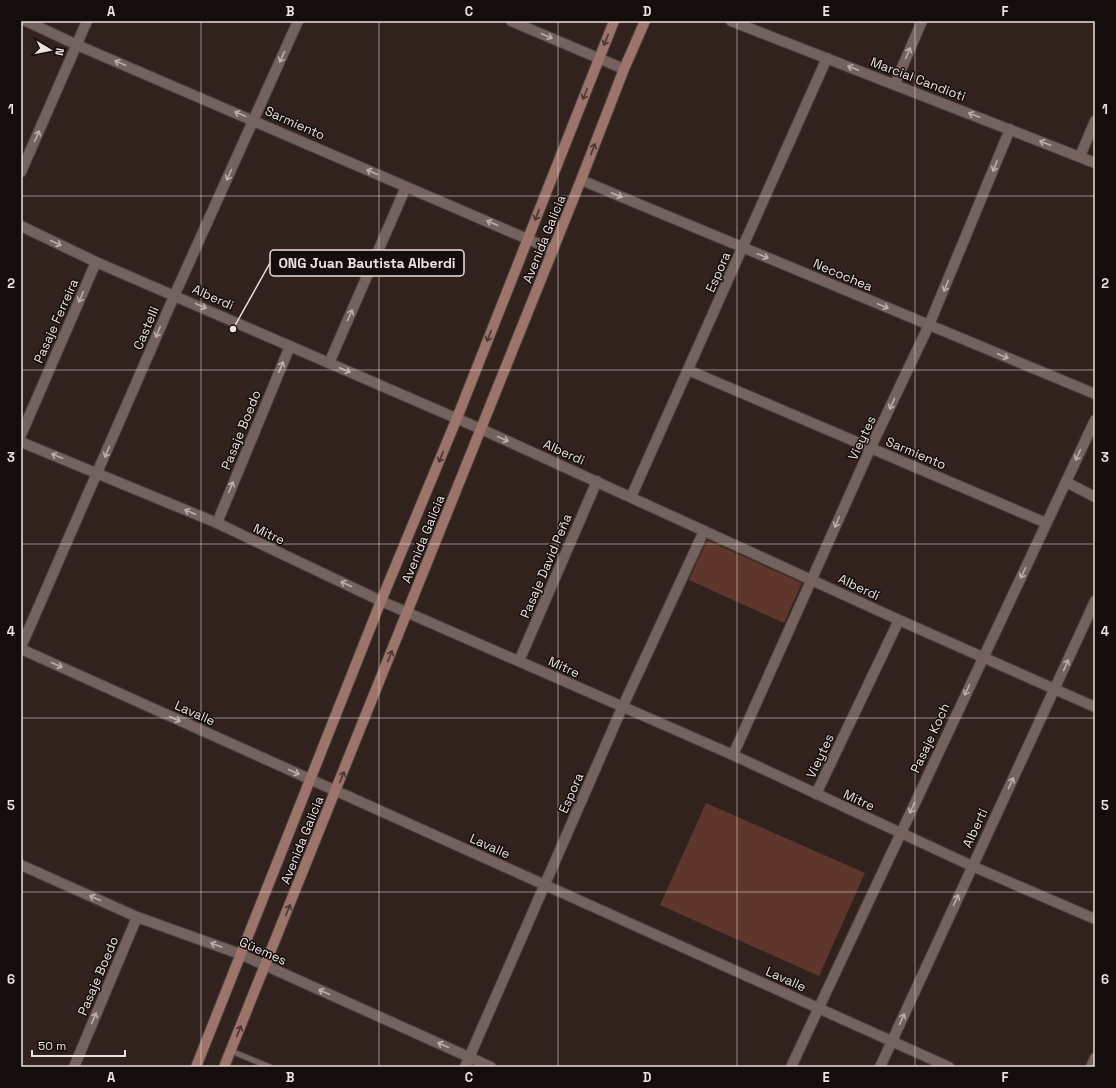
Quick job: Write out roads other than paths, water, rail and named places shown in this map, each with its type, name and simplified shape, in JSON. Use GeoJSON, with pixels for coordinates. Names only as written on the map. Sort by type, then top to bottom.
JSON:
{"type":"FeatureCollection","features":[{"type":"Feature","properties":{"kind":"main road","name":"Avenida Galicia"},"geometry":{"type":"LineString","coordinates":[[196,1067],[381,601],[457,418],[614,21]]}},
{"type":"Feature","properties":{"kind":"main road","name":"Avenida Galicia"},"geometry":{"type":"LineString","coordinates":[[224,1067],[408,612],[624,69],[645,21]]}},
{"type":"Feature","properties":{"kind":"street","name":"Sarmiento"},"geometry":{"type":"LineString","coordinates":[[26,21],[77,45],[553,250]]}},
{"type":"Feature","properties":{"kind":"street"},"geometry":{"type":"LineString","coordinates":[[21,172],[87,21]]}},
{"type":"Feature","properties":{"kind":"street","name":"Castelli"},"geometry":{"type":"LineString","coordinates":[[21,648],[175,294],[298,21]]}},
{"type":"Feature","properties":{"kind":"street"},"geometry":{"type":"LineString","coordinates":[[511,21],[624,69]]}},
{"type":"Feature","properties":{"kind":"street","name":"Marcial Candioti"},"geometry":{"type":"LineString","coordinates":[[731,21],[1095,163]]}},
{"type":"Feature","properties":{"kind":"street"},"geometry":{"type":"LineString","coordinates":[[895,84],[922,21]]}},
{"type":"Feature","properties":{"kind":"street","name":"Espora"},"geometry":{"type":"LineString","coordinates":[[631,497],[827,58]]}},
{"type":"Feature","properties":{"kind":"street"},"geometry":{"type":"LineString","coordinates":[[1080,156],[1095,121]]}},
{"type":"Feature","properties":{"kind":"street","name":"Vieytes"},"geometry":{"type":"LineString","coordinates":[[733,755],[871,447],[929,325],[1010,130]]}},
{"type":"Feature","properties":{"kind":"street","name":"Necochea"},"geometry":{"type":"LineString","coordinates":[[581,180],[1095,394]]}},
{"type":"Feature","properties":{"kind":"street"},"geometry":{"type":"LineString","coordinates":[[329,363],[406,187]]}},
{"type":"Feature","properties":{"kind":"street","name":"Alberdi"},"geometry":{"type":"LineString","coordinates":[[21,226],[96,262],[175,294],[290,346],[457,418],[899,620],[1095,707]]}},
{"type":"Feature","properties":{"kind":"street","name":"Pasaje Ferreira"},"geometry":{"type":"LineString","coordinates":[[21,435],[96,262]]}},
{"type":"Feature","properties":{"kind":"street","name":"Pasaje Boedo"},"geometry":{"type":"LineString","coordinates":[[216,523],[290,346]]}},
{"type":"Feature","properties":{"kind":"street","name":"Sarmiento"},"geometry":{"type":"LineString","coordinates":[[688,370],[1046,523]]}},
{"type":"Feature","properties":{"kind":"street","name":"Pasaje Koch"},"geometry":{"type":"LineString","coordinates":[[791,1067],[1095,420]]}},
{"type":"Feature","properties":{"kind":"street","name":"Mitre"},"geometry":{"type":"LineString","coordinates":[[21,442],[98,472],[216,523],[381,601],[622,708],[733,755],[900,834],[1095,919]]}},
{"type":"Feature","properties":{"kind":"street","name":"Pasaje David Peña"},"geometry":{"type":"LineString","coordinates":[[519,661],[597,481]]}},
{"type":"Feature","properties":{"kind":"street"},"geometry":{"type":"LineString","coordinates":[[1066,482],[1095,497]]}},
{"type":"Feature","properties":{"kind":"street","name":"Espora"},"geometry":{"type":"LineString","coordinates":[[465,1067],[622,708],[704,531]]}},
{"type":"Feature","properties":{"kind":"street","name":"Alberti"},"geometry":{"type":"LineString","coordinates":[[880,1067],[1095,601]]}},
{"type":"Feature","properties":{"kind":"street","name":"Vieytes"},"geometry":{"type":"LineString","coordinates":[[816,794],[899,620]]}},
{"type":"Feature","properties":{"kind":"street","name":"Lavalle"},"geometry":{"type":"LineString","coordinates":[[21,648],[949,1067]]}},
{"type":"Feature","properties":{"kind":"street","name":"Güemes"},"geometry":{"type":"LineString","coordinates":[[21,865],[137,916],[240,954],[491,1067]]}},
{"type":"Feature","properties":{"kind":"street","name":"Pasaje Boedo"},"geometry":{"type":"LineString","coordinates":[[74,1067],[137,916]]}},
{"type":"Feature","properties":{"kind":"street"},"geometry":{"type":"LineString","coordinates":[[1091,1067],[1095,1058]]}},
{"type":"Feature","properties":{"kind":"lane"},"geometry":{"type":"LineString","coordinates":[[231,1051],[270,1067]]}},
{"type":"Feature","properties":{"kind":"place","name":"ONG Juan Bautista Alberdi"},"geometry":{"type":"Point","coordinates":[233,329]}}]}
